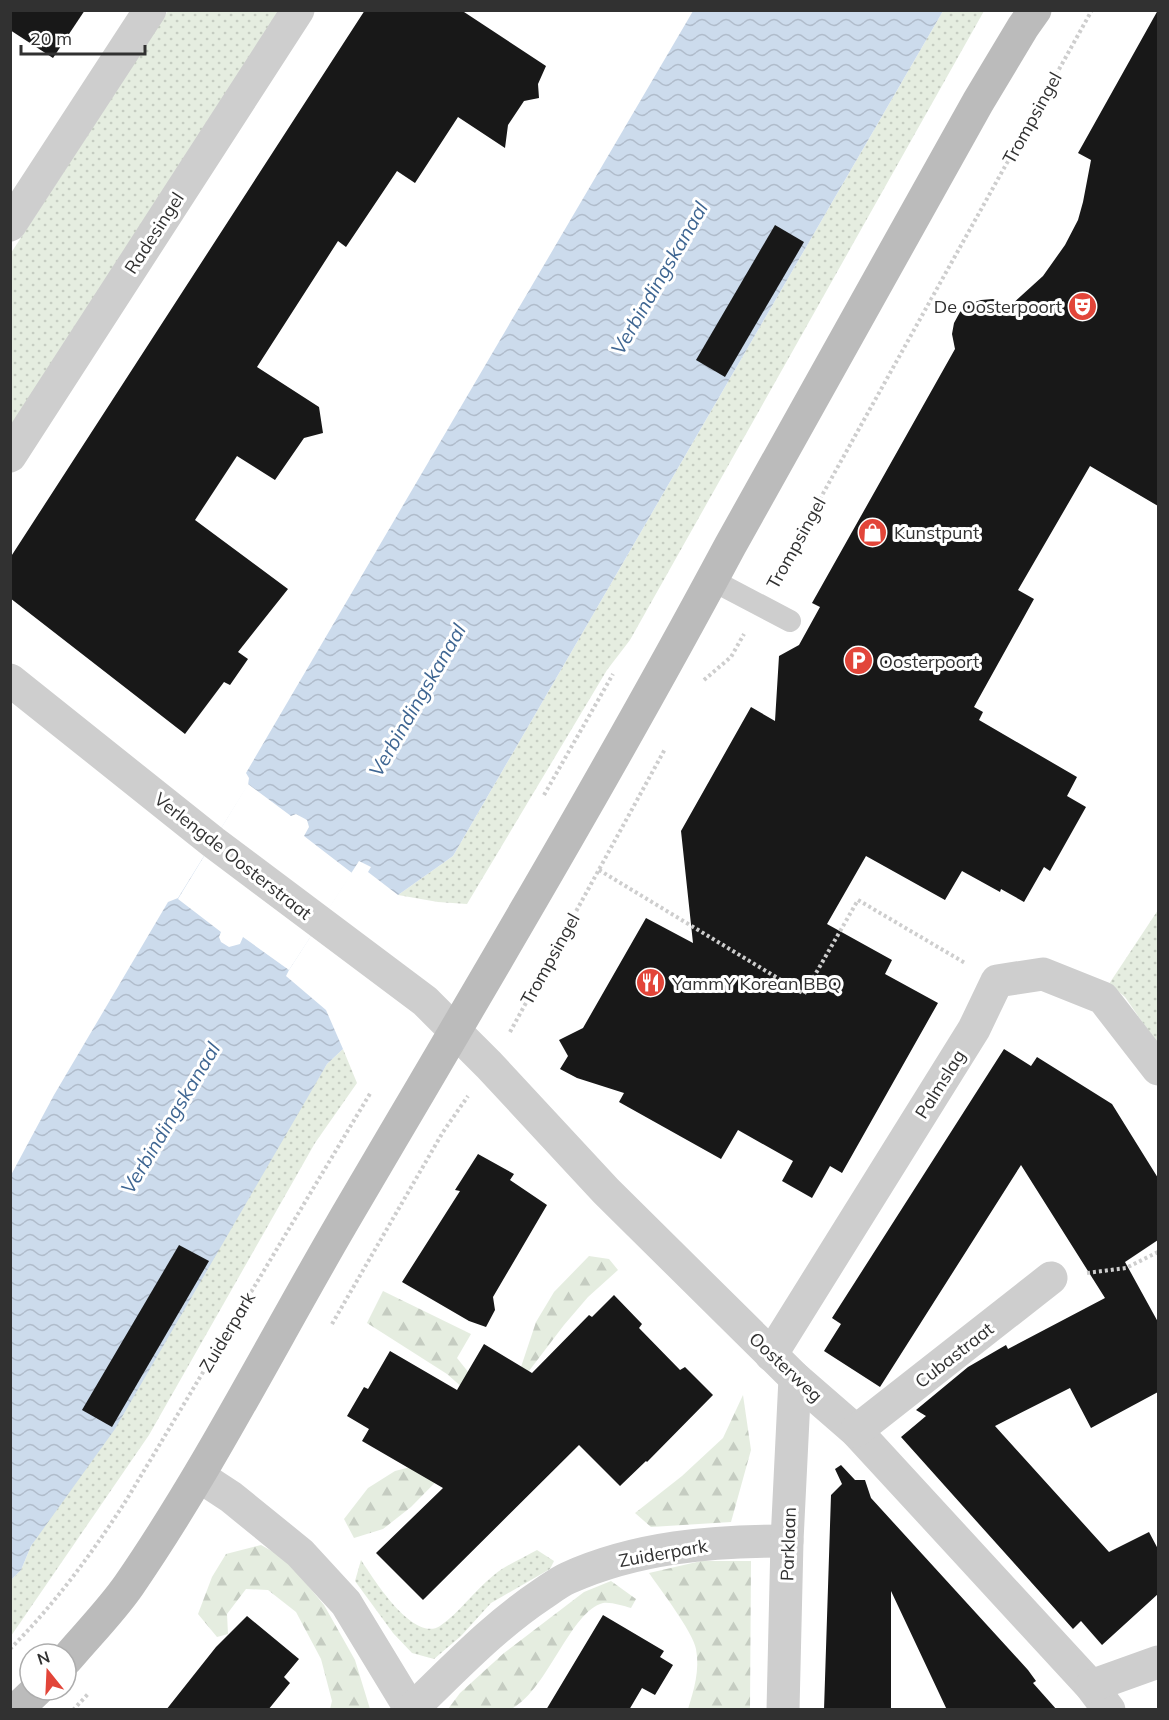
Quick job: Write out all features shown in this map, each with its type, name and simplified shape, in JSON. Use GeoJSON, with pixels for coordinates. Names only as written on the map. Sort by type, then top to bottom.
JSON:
{"type":"FeatureCollection","features":[{"type":"Feature","properties":{"kind":"main road"},"geometry":{"type":"LineString","coordinates":[[78,1646],[127,1588],[199,1476],[339,1228],[533,899],[978,102],[1035,10]]}},
{"type":"Feature","properties":{"kind":"street"},"geometry":{"type":"LineString","coordinates":[[10,225],[150,10]]}},
{"type":"Feature","properties":{"kind":"street","name":"Radesingel"},"geometry":{"type":"LineString","coordinates":[[10,456],[298,10]]}},
{"type":"Feature","properties":{"kind":"street","name":"Verlengde Oosterstraat"},"geometry":{"type":"LineString","coordinates":[[10,680],[213,842],[425,1001],[456,1032]]}},
{"type":"Feature","properties":{"kind":"street"},"geometry":{"type":"LineString","coordinates":[[997,981],[1042,974],[1103,998],[1158,1069]]}},
{"type":"Feature","properties":{"kind":"street","name":"Palmslag"},"geometry":{"type":"LineString","coordinates":[[771,1355],[974,1029],[997,981]]}},
{"type":"Feature","properties":{"kind":"street","name":"Oosterweg"},"geometry":{"type":"LineString","coordinates":[[456,1032],[606,1191],[771,1355],[856,1431],[1100,1698]]}},
{"type":"Feature","properties":{"kind":"street","name":"Cubastraat"},"geometry":{"type":"LineString","coordinates":[[856,1431],[1051,1278]]}},
{"type":"Feature","properties":{"kind":"street","name":"Parklaan"},"geometry":{"type":"LineString","coordinates":[[783,1710],[787,1541],[795,1378]]}},
{"type":"Feature","properties":{"kind":"street","name":"Zuiderpark"},"geometry":{"type":"LineString","coordinates":[[199,1476],[231,1497],[300,1553],[346,1603],[411,1710],[517,1611],[567,1578],[627,1557],[678,1547],[737,1541],[787,1541]]}},
{"type":"Feature","properties":{"kind":"street"},"geometry":{"type":"LineString","coordinates":[[1100,1698],[1158,1662]]}},
{"type":"Feature","properties":{"kind":"lane"},"geometry":{"type":"LineString","coordinates":[[712,580],[790,621]]}},
{"type":"Feature","properties":{"kind":"path","name":"Trompsingel"},"geometry":{"type":"LineString","coordinates":[[699,689],[704,679],[731,657],[1092,10]]}},
{"type":"Feature","properties":{"kind":"path","name":"Trompsingel"},"geometry":{"type":"LineString","coordinates":[[489,1065],[509,1035],[671,739]]}},
{"type":"Feature","properties":{"kind":"path"},"geometry":{"type":"LineString","coordinates":[[599,870],[804,994],[858,900],[997,981]]}},
{"type":"Feature","properties":{"kind":"path","name":"Zuiderpark"},"geometry":{"type":"LineString","coordinates":[[10,1649],[65,1587],[98,1544],[375,1086]]}},
{"type":"Feature","properties":{"kind":"path"},"geometry":{"type":"LineString","coordinates":[[1051,1278],[1126,1268],[1158,1252]]}},
{"type":"Feature","properties":{"kind":"green space"},"geometry":{"type":"Polygon","coordinates":[[[168,11],[282,11],[11,427],[11,253],[168,11]]]}},
{"type":"Feature","properties":{"kind":"green space"},"geometry":{"type":"Polygon","coordinates":[[[943,11],[984,11],[630,640],[607,670],[467,904],[398,895],[453,856],[943,11]]]}},
{"type":"Feature","properties":{"kind":"green space"},"geometry":{"type":"Polygon","coordinates":[[[1158,910],[1158,1045],[1125,997],[1109,984],[1158,910]]]}},
{"type":"Feature","properties":{"kind":"green space"},"geometry":{"type":"Polygon","coordinates":[[[343,1049],[357,1083],[315,1143],[149,1435],[11,1636],[11,1580],[21,1570],[31,1546],[327,1064],[343,1049]]]}},
{"type":"Feature","properties":{"kind":"green space"},"geometry":{"type":"Polygon","coordinates":[[[589,1256],[609,1259],[618,1270],[588,1297],[564,1325],[474,1443],[411,1507],[383,1529],[354,1538],[344,1519],[368,1488],[395,1471],[422,1464],[472,1396],[447,1374],[367,1323],[383,1291],[471,1334],[457,1358],[477,1383],[521,1367],[536,1322],[554,1292],[589,1256]]]}},
{"type":"Feature","properties":{"kind":"green space"},"geometry":{"type":"Polygon","coordinates":[[[743,1395],[751,1450],[731,1522],[651,1527],[635,1513],[682,1476],[723,1438],[743,1395]]]}},
{"type":"Feature","properties":{"kind":"green space"},"geometry":{"type":"Polygon","coordinates":[[[261,1545],[286,1559],[324,1605],[355,1660],[370,1709],[330,1709],[332,1701],[321,1659],[296,1612],[268,1590],[246,1589],[227,1614],[228,1634],[217,1637],[198,1614],[212,1577],[226,1554],[261,1545]]]}},
{"type":"Feature","properties":{"kind":"green space"},"geometry":{"type":"Polygon","coordinates":[[[537,1550],[554,1561],[550,1569],[491,1603],[461,1636],[434,1659],[412,1653],[393,1633],[355,1581],[361,1560],[395,1606],[406,1617],[429,1629],[440,1626],[499,1571],[537,1550]]]}},
{"type":"Feature","properties":{"kind":"green space"},"geometry":{"type":"Polygon","coordinates":[[[701,1561],[751,1561],[750,1709],[688,1709],[697,1672],[694,1642],[649,1573],[701,1561]]]}},
{"type":"Feature","properties":{"kind":"green space"},"geometry":{"type":"Polygon","coordinates":[[[611,1581],[636,1599],[631,1608],[603,1603],[591,1609],[580,1620],[526,1698],[508,1709],[448,1709],[460,1693],[504,1653],[584,1592],[611,1581]]]}},
{"type":"Feature","properties":{"kind":"water","name":"Verbindingskanaal"},"geometry":{"type":"Polygon","coordinates":[[[693,11],[943,11],[453,856],[398,895],[368,872],[371,867],[359,861],[289,970],[286,976],[326,1010],[343,1049],[327,1064],[115,1429],[31,1546],[21,1570],[11,1580],[11,1175],[54,1095],[168,902],[178,898],[248,785],[249,778],[246,773],[693,11]]]}},
{"type":"Feature","properties":{"kind":"pier"},"geometry":{"type":"Polygon","coordinates":[[[248,784],[291,816],[296,814],[307,820],[309,827],[304,836],[352,873],[289,970],[243,937],[240,944],[229,947],[221,942],[219,937],[221,932],[178,899],[248,784]]]}},
{"type":"Feature","properties":{"kind":"building"},"geometry":{"type":"Polygon","coordinates":[[[10,10],[85,10],[53,58],[10,30],[10,10]]]}},
{"type":"Feature","properties":{"kind":"building"},"geometry":{"type":"Polygon","coordinates":[[[365,10],[461,10],[546,66],[538,84],[539,98],[524,101],[508,125],[505,148],[458,117],[415,183],[397,171],[346,247],[338,241],[257,367],[319,407],[323,433],[304,438],[275,480],[237,456],[195,520],[288,589],[238,652],[248,659],[230,685],[224,682],[185,734],[10,598],[10,558],[365,10]]]}},
{"type":"Feature","properties":{"kind":"building"},"geometry":{"type":"Polygon","coordinates":[[[1158,10],[1158,506],[1090,466],[1018,590],[1034,599],[974,707],[983,712],[979,720],[1077,777],[1067,796],[1086,807],[1050,871],[1044,867],[1024,902],[962,871],[945,900],[866,856],[827,924],[892,960],[885,974],[938,1003],[842,1173],[830,1166],[812,1198],[782,1181],[793,1161],[738,1130],[721,1159],[619,1102],[624,1093],[577,1078],[560,1069],[568,1056],[559,1040],[583,1028],[646,918],[693,943],[681,831],[751,707],[775,721],[779,656],[799,645],[820,607],[812,603],[955,349],[952,334],[954,323],[960,312],[969,304],[981,300],[993,299],[1010,306],[1043,276],[1065,245],[1078,220],[1091,160],[1078,153],[1158,10]]]}},
{"type":"Feature","properties":{"kind":"building"},"geometry":{"type":"Polygon","coordinates":[[[775,225],[804,242],[725,377],[696,360],[775,225]]]}},
{"type":"Feature","properties":{"kind":"building"},"geometry":{"type":"Polygon","coordinates":[[[1004,1049],[1031,1066],[1037,1057],[1112,1104],[1158,1178],[1158,1240],[1125,1262],[1158,1322],[1158,1392],[1091,1428],[1070,1388],[995,1426],[1109,1552],[1149,1532],[1158,1549],[1158,1594],[1102,1645],[1081,1621],[1073,1629],[901,1437],[926,1416],[916,1410],[968,1367],[1006,1345],[1008,1349],[1105,1298],[1021,1165],[880,1387],[824,1351],[841,1324],[832,1318],[1004,1049]]]}},
{"type":"Feature","properties":{"kind":"building"},"geometry":{"type":"Polygon","coordinates":[[[478,1154],[514,1174],[510,1180],[547,1205],[493,1297],[495,1310],[486,1327],[469,1321],[402,1282],[460,1191],[455,1190],[478,1154]]]}},
{"type":"Feature","properties":{"kind":"building"},"geometry":{"type":"Polygon","coordinates":[[[179,1245],[209,1261],[112,1427],[82,1410],[179,1245]]]}},
{"type":"Feature","properties":{"kind":"building"},"geometry":{"type":"Polygon","coordinates":[[[614,1295],[642,1324],[639,1328],[680,1370],[685,1367],[713,1395],[620,1486],[579,1445],[423,1600],[376,1553],[443,1488],[362,1441],[369,1429],[347,1416],[364,1387],[368,1389],[390,1351],[457,1390],[484,1344],[532,1373],[589,1315],[592,1317],[614,1295]]]}},
{"type":"Feature","properties":{"kind":"building"},"geometry":{"type":"Polygon","coordinates":[[[841,1465],[855,1480],[865,1480],[871,1498],[1028,1670],[1036,1681],[1033,1683],[1057,1710],[947,1710],[891,1591],[891,1710],[824,1710],[831,1495],[842,1484],[835,1469],[841,1465]]]}},
{"type":"Feature","properties":{"kind":"building"},"geometry":{"type":"Polygon","coordinates":[[[603,1615],[664,1651],[660,1657],[673,1665],[655,1695],[642,1688],[629,1710],[546,1710],[603,1615]]]}},
{"type":"Feature","properties":{"kind":"building"},"geometry":{"type":"Polygon","coordinates":[[[247,1616],[299,1659],[284,1677],[290,1683],[268,1710],[166,1710],[216,1647],[247,1616]]]}},
{"type":"Feature","properties":{"kind":"place","name":"De Oosterpoort"},"geometry":{"type":"Point","coordinates":[1083,306]}},
{"type":"Feature","properties":{"kind":"place","name":"Kunstpunt"},"geometry":{"type":"Point","coordinates":[873,532]}},
{"type":"Feature","properties":{"kind":"place","name":"Oosterpoort"},"geometry":{"type":"Point","coordinates":[858,661]}},
{"type":"Feature","properties":{"kind":"place","name":"YammY Korean BBQ"},"geometry":{"type":"Point","coordinates":[651,983]}}]}
